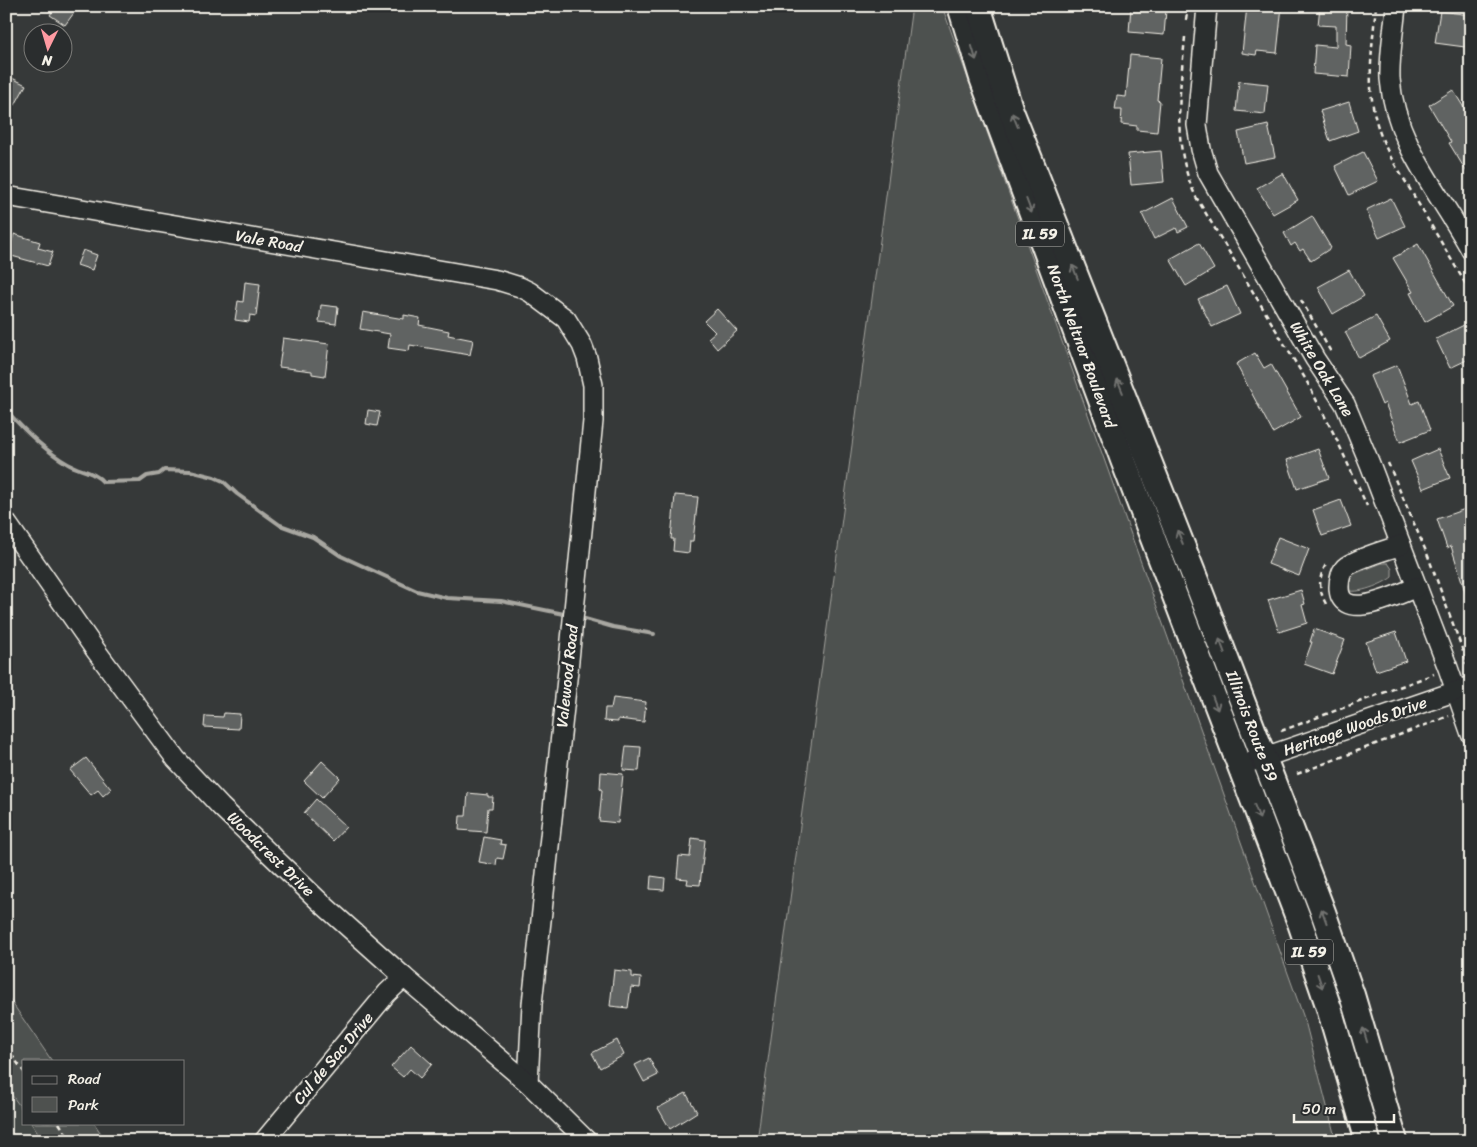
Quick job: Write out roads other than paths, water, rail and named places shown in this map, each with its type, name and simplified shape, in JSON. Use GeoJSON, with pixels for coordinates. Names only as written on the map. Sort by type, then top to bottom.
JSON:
{"type":"FeatureCollection","features":[{"type":"Feature","properties":{"kind":"main road","name":"North Neltnor Boulevard"},"geometry":{"type":"LineString","coordinates":[[960,6],[982,78],[1123,460]]}},
{"type":"Feature","properties":{"kind":"main road","name":"North Neltnor Boulevard"},"geometry":{"type":"LineString","coordinates":[[978,6],[1011,110],[1092,317]]}},
{"type":"Feature","properties":{"kind":"main road","name":"Illinois Route 59"},"geometry":{"type":"LineString","coordinates":[[1092,317],[1264,757],[1352,995],[1377,1075],[1394,1141]]}},
{"type":"Feature","properties":{"kind":"main road","name":"Illinois Route 59"},"geometry":{"type":"LineString","coordinates":[[1123,460],[1300,923],[1368,1141]]}},
{"type":"Feature","properties":{"kind":"street","name":"White Oak Lane"},"geometry":{"type":"LineString","coordinates":[[1207,6],[1198,126],[1201,149],[1208,173],[1315,359],[1345,404],[1417,587],[1463,688],[1471,734]]}},
{"type":"Feature","properties":{"kind":"street"},"geometry":{"type":"LineString","coordinates":[[1396,6],[1390,76],[1396,114],[1412,153],[1471,250]]}},
{"type":"Feature","properties":{"kind":"street","name":"Vale Road"},"geometry":{"type":"LineString","coordinates":[[6,196],[497,280],[530,292]]}},
{"type":"Feature","properties":{"kind":"street","name":"Valewood Road"},"geometry":{"type":"LineString","coordinates":[[528,1083],[532,1004],[593,421],[592,373],[582,345],[566,319],[530,292]]}},
{"type":"Feature","properties":{"kind":"street","name":"Woodcrest Drive"},"geometry":{"type":"LineString","coordinates":[[6,522],[176,759],[285,869],[404,977],[528,1083],[587,1141]]}},
{"type":"Feature","properties":{"kind":"street"},"geometry":{"type":"LineString","coordinates":[[1401,545],[1345,567],[1340,577],[1339,589],[1342,599],[1350,605],[1366,605],[1417,587]]}},
{"type":"Feature","properties":{"kind":"street","name":"Heritage Woods Drive"},"geometry":{"type":"LineString","coordinates":[[1239,766],[1463,688]]}},
{"type":"Feature","properties":{"kind":"street","name":"Cul de Sac Drive"},"geometry":{"type":"LineString","coordinates":[[264,1141],[387,993],[404,977]]}},
{"type":"Feature","properties":{"kind":"waterway"},"geometry":{"type":"LineString","coordinates":[[6,410],[52,453],[68,464],[96,476],[103,482],[140,481],[147,476],[159,474],[164,470],[190,471],[214,477],[223,481],[237,494],[280,525],[313,537],[341,556],[417,591],[447,598],[501,601],[569,615]]}},
{"type":"Feature","properties":{"kind":"waterway"},"geometry":{"type":"LineString","coordinates":[[585,619],[613,627],[654,634]]}}]}
